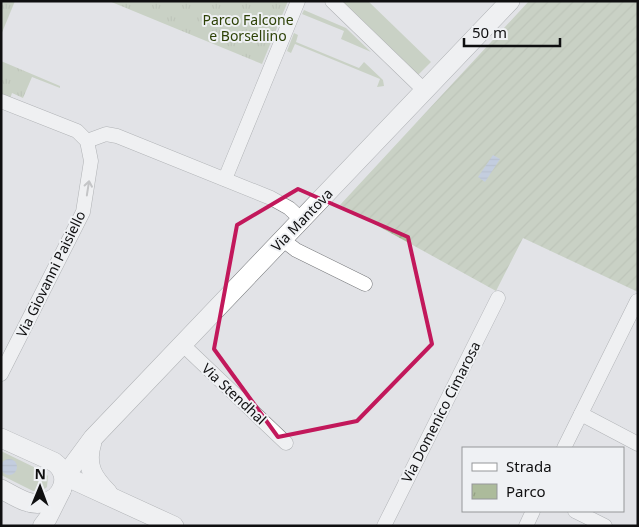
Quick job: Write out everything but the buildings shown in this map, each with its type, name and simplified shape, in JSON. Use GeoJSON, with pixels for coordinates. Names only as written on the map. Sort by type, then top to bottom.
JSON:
{"type":"FeatureCollection","features":[{"type":"Feature","properties":{"kind":"main road","name":"Via Mantova"},"geometry":{"type":"LineString","coordinates":[[63,483],[93,438],[510,1]]}},
{"type":"Feature","properties":{"kind":"main road"},"geometry":{"type":"LineString","coordinates":[[1,438],[48,458],[59,466],[63,483],[51,500],[42,503],[6,492]]}},
{"type":"Feature","properties":{"kind":"main road","name":"Via Mantova"},"geometry":{"type":"LineString","coordinates":[[48,458],[70,454],[93,438]]}},
{"type":"Feature","properties":{"kind":"main road"},"geometry":{"type":"LineString","coordinates":[[93,438],[88,460],[90,469],[112,498]]}},
{"type":"Feature","properties":{"kind":"main road"},"geometry":{"type":"LineString","coordinates":[[63,483],[112,498],[174,526]]}},
{"type":"Feature","properties":{"kind":"street"},"geometry":{"type":"LineString","coordinates":[[224,179],[298,1]]}},
{"type":"Feature","properties":{"kind":"street"},"geometry":{"type":"LineString","coordinates":[[332,1],[425,91]]}},
{"type":"Feature","properties":{"kind":"street"},"geometry":{"type":"LineString","coordinates":[[1,101],[72,128],[87,141],[106,134],[114,134],[283,204],[302,220]]}},
{"type":"Feature","properties":{"kind":"street","name":"Via Giovanni Paisiello"},"geometry":{"type":"LineString","coordinates":[[1,374],[83,212],[91,166],[87,141]]}},
{"type":"Feature","properties":{"kind":"street"},"geometry":{"type":"LineString","coordinates":[[283,240],[296,250],[365,284]]}},
{"type":"Feature","properties":{"kind":"street","name":"Via Domenico Cimarosa"},"geometry":{"type":"LineString","coordinates":[[384,526],[498,298]]}},
{"type":"Feature","properties":{"kind":"street"},"geometry":{"type":"LineString","coordinates":[[564,447],[637,300]]}},
{"type":"Feature","properties":{"kind":"street","name":"Via Stendhal"},"geometry":{"type":"LineString","coordinates":[[183,344],[286,443]]}},
{"type":"Feature","properties":{"kind":"street"},"geometry":{"type":"LineString","coordinates":[[581,414],[638,444]]}},
{"type":"Feature","properties":{"kind":"street"},"geometry":{"type":"LineString","coordinates":[[6,492],[29,506],[42,526],[48,518],[63,483]]}},
{"type":"Feature","properties":{"kind":"street"},"geometry":{"type":"LineString","coordinates":[[526,526],[533,512]]}},
{"type":"Feature","properties":{"kind":"street"},"geometry":{"type":"LineString","coordinates":[[577,512],[605,526]]}},
{"type":"Feature","properties":{"kind":"highlighted area"},"geometry":{"type":"Polygon","coordinates":[[[298,189],[408,237],[432,344],[357,421],[278,437],[214,349],[237,225],[298,189]]]}},
{"type":"Feature","properties":{"kind":"green space"},"geometry":{"type":"Polygon","coordinates":[[[1,1],[15,1],[1,35],[1,1]]]}},
{"type":"Feature","properties":{"kind":"green space","name":"Parco Falcone e Borsellino"},"geometry":{"type":"Polygon","coordinates":[[[109,1],[288,1],[262,64],[109,1]]]}},
{"type":"Feature","properties":{"kind":"green space"},"geometry":{"type":"Polygon","coordinates":[[[342,1],[368,1],[431,62],[418,75],[342,1]]]}},
{"type":"Feature","properties":{"kind":"green space"},"geometry":{"type":"Polygon","coordinates":[[[529,1],[638,1],[638,292],[523,238],[496,291],[340,205],[529,1]]]}},
{"type":"Feature","properties":{"kind":"green space"},"geometry":{"type":"Polygon","coordinates":[[[304,10],[346,28],[371,52],[341,39],[344,31],[302,14],[304,10]]]}},
{"type":"Feature","properties":{"kind":"green space"},"geometry":{"type":"Polygon","coordinates":[[[294,33],[298,35],[296,42],[359,68],[364,62],[383,80],[384,86],[377,87],[380,79],[295,44],[291,53],[287,51],[294,33]]]}},
{"type":"Feature","properties":{"kind":"green space"},"geometry":{"type":"Polygon","coordinates":[[[1,61],[60,86],[60,88],[32,77],[23,98],[12,93],[10,99],[1,95],[1,61]]]}},
{"type":"Feature","properties":{"kind":"green space"},"geometry":{"type":"Polygon","coordinates":[[[1,451],[44,472],[48,476],[47,487],[42,491],[33,491],[1,475],[1,451]]]}},
{"type":"Feature","properties":{"kind":"water"},"geometry":{"type":"Polygon","coordinates":[[[493,155],[500,159],[485,182],[478,177],[493,155]]]}},
{"type":"Feature","properties":{"kind":"water"},"geometry":{"type":"Polygon","coordinates":[[[6,459],[12,459],[17,464],[15,473],[6,475],[1,470],[1,464],[6,459]]]}}]}
